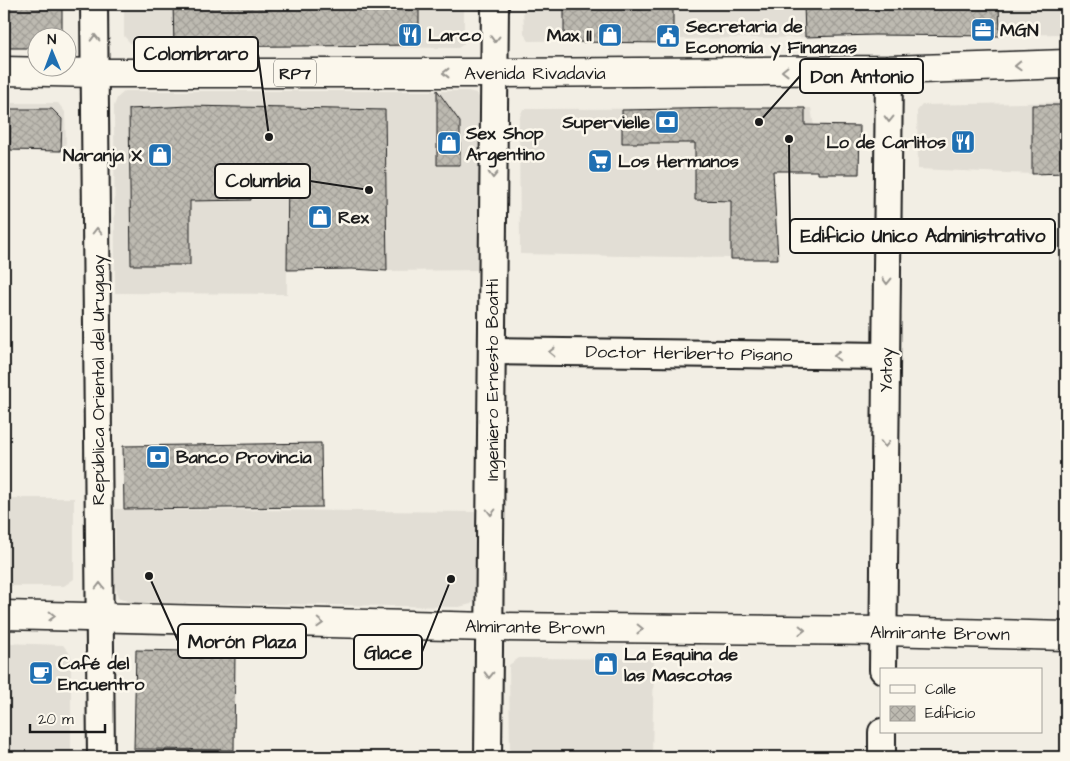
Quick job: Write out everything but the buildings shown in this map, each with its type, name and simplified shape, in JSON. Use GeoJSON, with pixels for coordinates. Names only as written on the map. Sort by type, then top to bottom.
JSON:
{"type":"FeatureCollection","features":[{"type":"Feature","properties":{"kind":"main road","name":"Avenida Rivadavia"},"geometry":{"type":"LineString","coordinates":[[4,71],[494,73],[889,70],[1066,64]]}},
{"type":"Feature","properties":{"kind":"main road","name":"Almirante Brown"},"geometry":{"type":"LineString","coordinates":[[4,615],[490,627],[883,631],[1066,636]]}},
{"type":"Feature","properties":{"kind":"street","name":"República Oriental del Uruguay"},"geometry":{"type":"LineString","coordinates":[[94,4],[101,757]]}},
{"type":"Feature","properties":{"kind":"street","name":"Ingeniero Ernesto Boatti"},"geometry":{"type":"LineString","coordinates":[[488,757],[495,4]]}},
{"type":"Feature","properties":{"kind":"street","name":"Yatay"},"geometry":{"type":"LineString","coordinates":[[883,668],[889,70]]}},
{"type":"Feature","properties":{"kind":"street","name":"Doctor Heriberto Pisano"},"geometry":{"type":"LineString","coordinates":[[492,351],[886,356]]}},
{"type":"Feature","properties":{"kind":"street"},"geometry":{"type":"LineString","coordinates":[[882,734],[882,757]]}},
{"type":"Feature","properties":{"kind":"shaded area"},"geometry":{"type":"Polygon","coordinates":[[[124,4],[464,4],[464,44],[458,48],[132,45],[124,36],[124,4]]]}},
{"type":"Feature","properties":{"kind":"shaded area"},"geometry":{"type":"Polygon","coordinates":[[[523,4],[1066,4],[1066,34],[529,41],[524,34],[523,4]]]}},
{"type":"Feature","properties":{"kind":"shaded area"},"geometry":{"type":"Polygon","coordinates":[[[125,91],[468,91],[476,93],[482,101],[482,270],[287,270],[287,294],[115,293],[114,106],[117,98],[125,91]]]}},
{"type":"Feature","properties":{"kind":"shaded area"},"geometry":{"type":"Polygon","coordinates":[[[1066,102],[1066,173],[1032,174],[918,169],[917,111],[922,105],[1066,102]]]}},
{"type":"Feature","properties":{"kind":"shaded area"},"geometry":{"type":"Polygon","coordinates":[[[4,103],[58,103],[65,112],[66,152],[10,151],[10,222],[4,222],[4,103]]]}},
{"type":"Feature","properties":{"kind":"shaded area"},"geometry":{"type":"Polygon","coordinates":[[[811,108],[814,126],[858,125],[858,172],[773,171],[778,259],[520,254],[519,119],[523,109],[811,108]]]}},
{"type":"Feature","properties":{"kind":"shaded area"},"geometry":{"type":"Polygon","coordinates":[[[4,498],[74,498],[74,579],[64,586],[4,586],[4,498]]]}},
{"type":"Feature","properties":{"kind":"shaded area"},"geometry":{"type":"Polygon","coordinates":[[[115,509],[482,512],[478,598],[471,604],[459,607],[130,602],[118,597],[115,585],[115,509]]]}},
{"type":"Feature","properties":{"kind":"shaded area"},"geometry":{"type":"Polygon","coordinates":[[[4,643],[63,645],[71,655],[71,757],[4,757],[4,643]]]}},
{"type":"Feature","properties":{"kind":"shaded area"},"geometry":{"type":"Polygon","coordinates":[[[519,658],[654,659],[652,757],[510,757],[509,665],[519,658]]]}},
{"type":"Feature","properties":{"kind":"place","name":"MGN"},"geometry":{"type":"Point","coordinates":[983,30]}},
{"type":"Feature","properties":{"kind":"place","name":"Larco"},"geometry":{"type":"Point","coordinates":[410,35]}},
{"type":"Feature","properties":{"kind":"place","name":"Max II"},"geometry":{"type":"Point","coordinates":[610,35]}},
{"type":"Feature","properties":{"kind":"place","name":"Secretaria de Economía y Finanzas"},"geometry":{"type":"Point","coordinates":[668,36]}},
{"type":"Feature","properties":{"kind":"place","name":"Supervielle"},"geometry":{"type":"Point","coordinates":[667,122]}},
{"type":"Feature","properties":{"kind":"place","name":"Don Antonio"},"geometry":{"type":"Point","coordinates":[759,122]}},
{"type":"Feature","properties":{"kind":"place","name":"Colombraro"},"geometry":{"type":"Point","coordinates":[269,137]}},
{"type":"Feature","properties":{"kind":"place","name":"Edificio Unico Administrativo"},"geometry":{"type":"Point","coordinates":[789,139]}},
{"type":"Feature","properties":{"kind":"place","name":"Lo de Carlitos"},"geometry":{"type":"Point","coordinates":[963,142]}},
{"type":"Feature","properties":{"kind":"place","name":"Sex Shop Argentino"},"geometry":{"type":"Point","coordinates":[449,143]}},
{"type":"Feature","properties":{"kind":"place","name":"Naranja X"},"geometry":{"type":"Point","coordinates":[160,155]}},
{"type":"Feature","properties":{"kind":"place","name":"Los Hermanos"},"geometry":{"type":"Point","coordinates":[600,161]}},
{"type":"Feature","properties":{"kind":"place","name":"Columbia"},"geometry":{"type":"Point","coordinates":[369,190]}},
{"type":"Feature","properties":{"kind":"place","name":"Rex"},"geometry":{"type":"Point","coordinates":[320,217]}},
{"type":"Feature","properties":{"kind":"place","name":"Banco Provincia"},"geometry":{"type":"Point","coordinates":[158,457]}},
{"type":"Feature","properties":{"kind":"place","name":"Morón Plaza"},"geometry":{"type":"Point","coordinates":[149,576]}},
{"type":"Feature","properties":{"kind":"place","name":"Glace"},"geometry":{"type":"Point","coordinates":[451,579]}},
{"type":"Feature","properties":{"kind":"place","name":"La Esquina de las Mascotas"},"geometry":{"type":"Point","coordinates":[606,664]}},
{"type":"Feature","properties":{"kind":"place","name":"Café del Encuentro"},"geometry":{"type":"Point","coordinates":[41,673]}}]}
